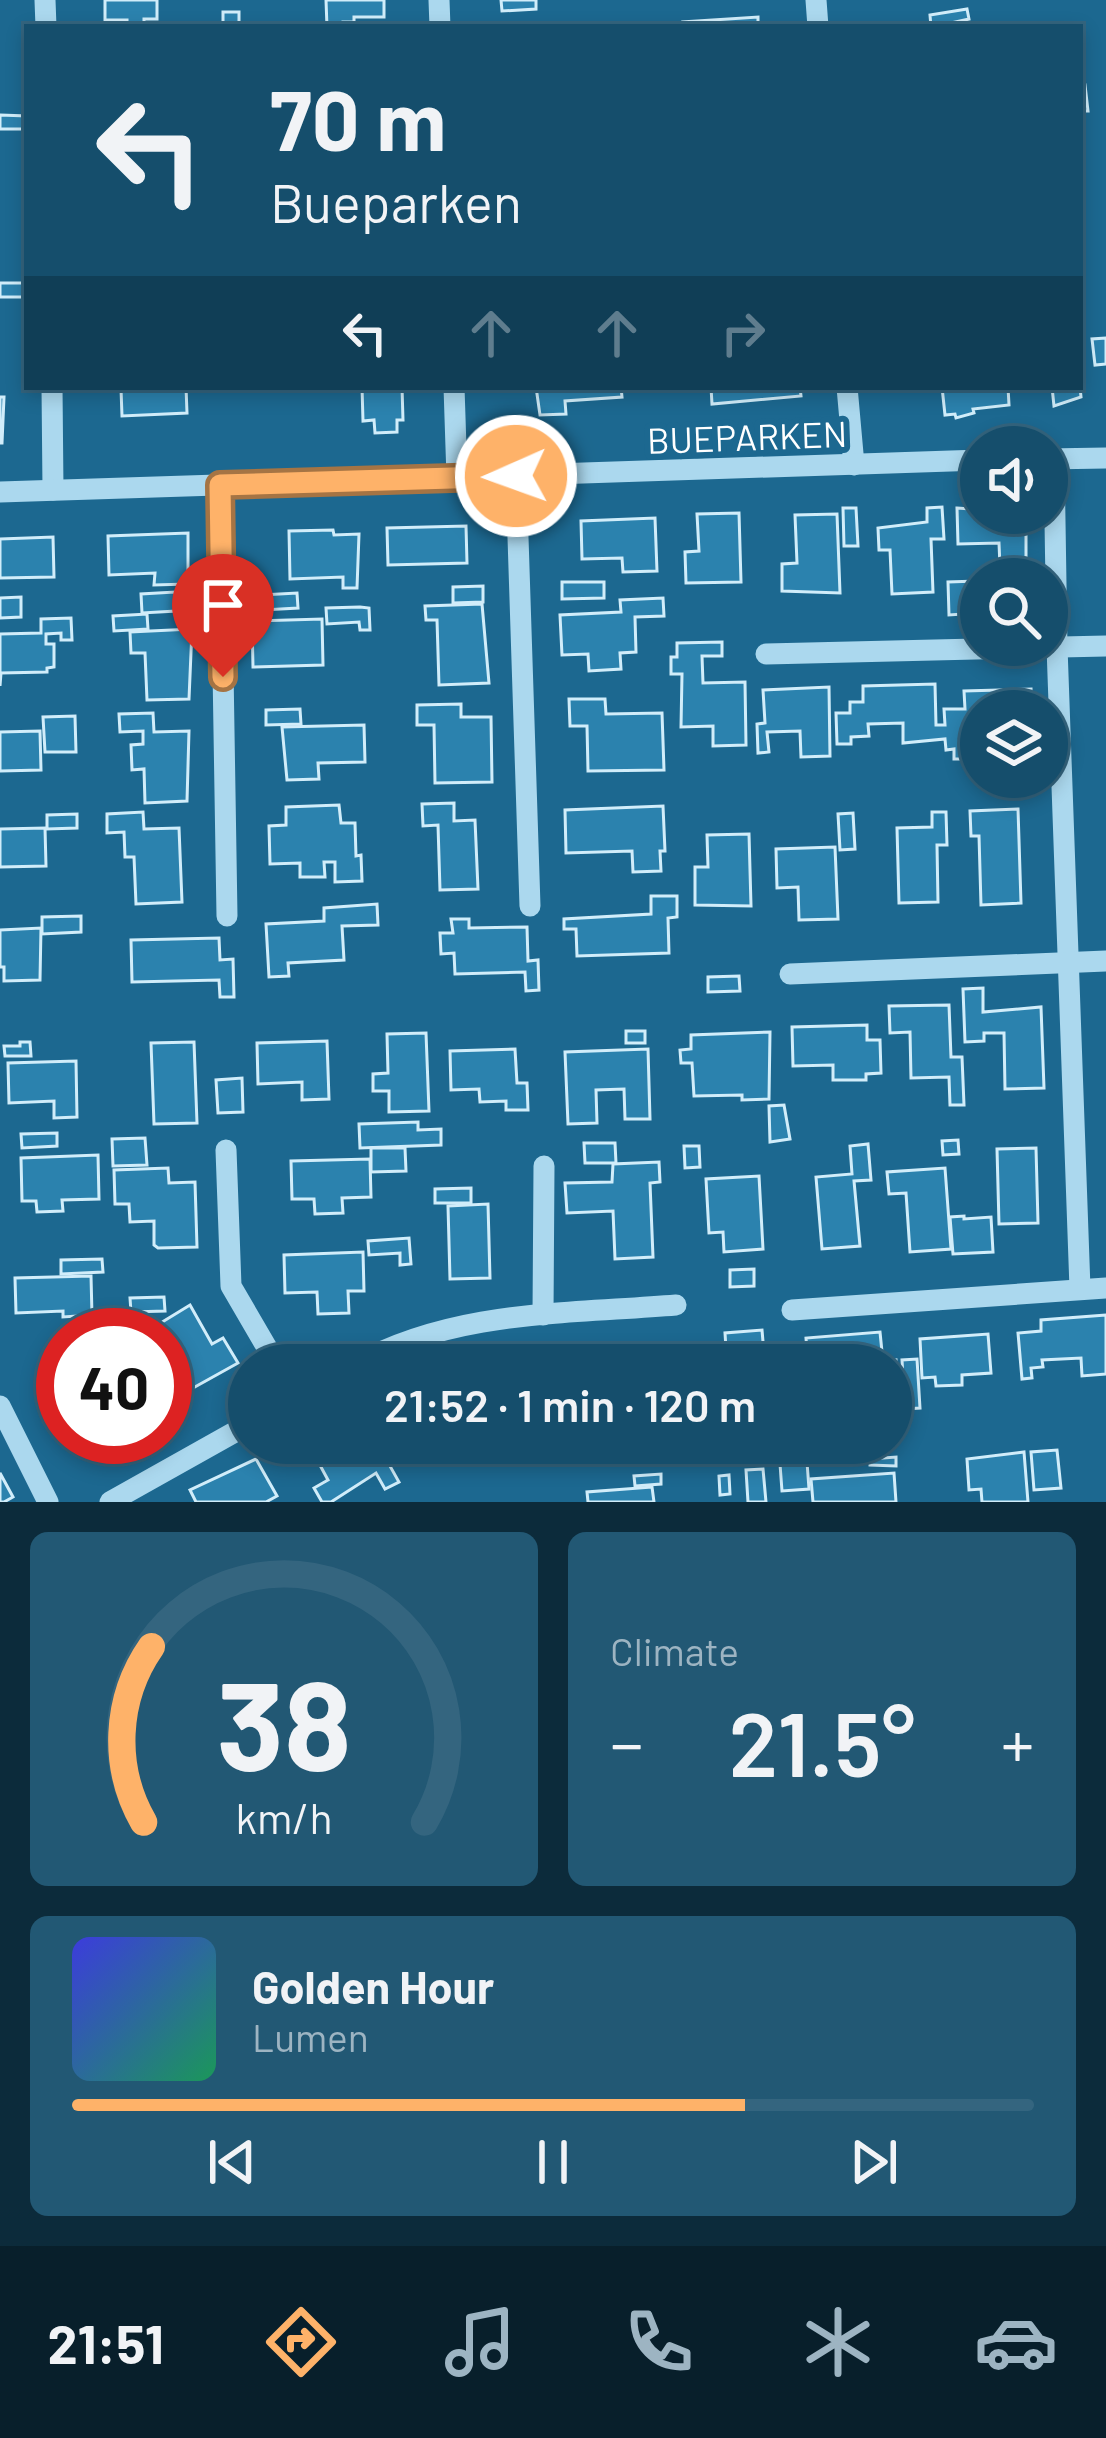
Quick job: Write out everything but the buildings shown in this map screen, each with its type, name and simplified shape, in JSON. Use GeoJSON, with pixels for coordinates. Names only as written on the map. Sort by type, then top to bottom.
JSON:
{"type":"FeatureCollection","features":[{"type":"Feature","properties":{"kind":"street"},"geometry":{"type":"LineString","coordinates":[[52,390],[53,490]]}},
{"type":"Feature","properties":{"kind":"street"},"geometry":{"type":"LineString","coordinates":[[454,390],[457,478]]}},
{"type":"Feature","properties":{"kind":"street"},"geometry":{"type":"LineString","coordinates":[[847,390],[854,465]]}},
{"type":"Feature","properties":{"kind":"street"},"geometry":{"type":"LineString","coordinates":[[1068,459],[1106,458]]}},
{"type":"Feature","properties":{"kind":"street","name":"BUEPARKEN"},"geometry":{"type":"LineString","coordinates":[[0,492],[960,461]]}},
{"type":"Feature","properties":{"kind":"street"},"geometry":{"type":"LineString","coordinates":[[516,476],[530,906]]}},
{"type":"Feature","properties":{"kind":"street"},"geometry":{"type":"LineString","coordinates":[[220,485],[227,916]]}},
{"type":"Feature","properties":{"kind":"street"},"geometry":{"type":"LineString","coordinates":[[1068,647],[1106,646]]}},
{"type":"Feature","properties":{"kind":"street"},"geometry":{"type":"LineString","coordinates":[[766,654],[960,649]]}},
{"type":"Feature","properties":{"kind":"street"},"geometry":{"type":"LineString","coordinates":[[1058,666],[1080,1289]]}},
{"type":"Feature","properties":{"kind":"street"},"geometry":{"type":"LineString","coordinates":[[790,974],[1106,961]]}},
{"type":"Feature","properties":{"kind":"street"},"geometry":{"type":"LineString","coordinates":[[226,1150],[231,1286],[265,1344]]}},
{"type":"Feature","properties":{"kind":"street"},"geometry":{"type":"LineString","coordinates":[[543,1316],[544,1166]]}},
{"type":"Feature","properties":{"kind":"street"},"geometry":{"type":"LineString","coordinates":[[792,1310],[1106,1288]]}},
{"type":"Feature","properties":{"kind":"street"},"geometry":{"type":"LineString","coordinates":[[400,1344],[470,1322],[676,1305]]}},
{"type":"Feature","properties":{"kind":"street"},"geometry":{"type":"LineString","coordinates":[[0,1406],[48,1502]]}},
{"type":"Feature","properties":{"kind":"street"},"geometry":{"type":"LineString","coordinates":[[110,1502],[228,1436]]}},
{"type":"Feature","properties":{"kind":"route"},"geometry":{"type":"LineString","coordinates":[[223,677],[220,485],[516,476]]}}]}
